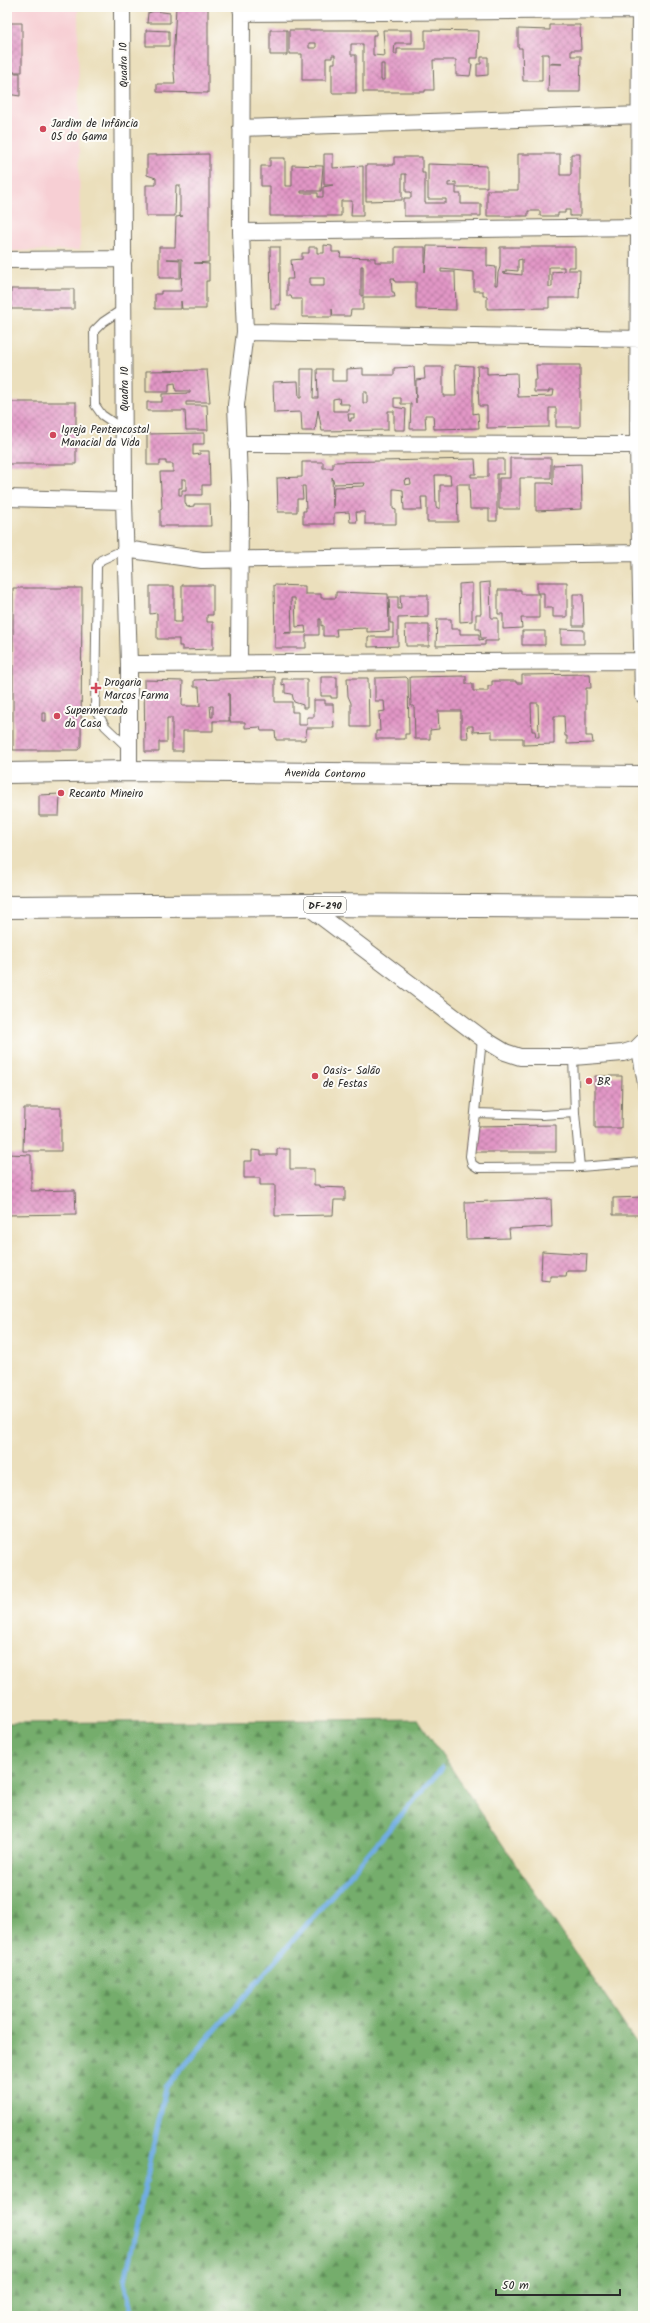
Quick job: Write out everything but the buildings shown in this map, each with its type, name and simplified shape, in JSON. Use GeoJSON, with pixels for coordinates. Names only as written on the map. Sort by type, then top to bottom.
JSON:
{"type":"FeatureCollection","features":[{"type":"Feature","properties":{"kind":"highway"},"geometry":{"type":"LineString","coordinates":[[7,890],[17,907]]}},
{"type":"Feature","properties":{"kind":"highway","name":"DF-290"},"geometry":{"type":"LineString","coordinates":[[17,907],[306,905],[643,907]]}},
{"type":"Feature","properties":{"kind":"street","name":"Quadra 10"},"geometry":{"type":"LineString","coordinates":[[122,7],[124,501],[129,664],[129,771]]}},
{"type":"Feature","properties":{"kind":"street"},"geometry":{"type":"LineString","coordinates":[[239,663],[240,503],[236,444],[236,405],[245,332],[241,232],[242,10],[641,9],[640,553],[643,695]]}},
{"type":"Feature","properties":{"kind":"street"},"geometry":{"type":"LineString","coordinates":[[241,128],[641,115]]}},
{"type":"Feature","properties":{"kind":"street"},"geometry":{"type":"LineString","coordinates":[[241,232],[640,227]]}},
{"type":"Feature","properties":{"kind":"street"},"geometry":{"type":"LineString","coordinates":[[7,260],[124,259]]}},
{"type":"Feature","properties":{"kind":"street"},"geometry":{"type":"LineString","coordinates":[[245,332],[640,339]]}},
{"type":"Feature","properties":{"kind":"street"},"geometry":{"type":"LineString","coordinates":[[236,444],[640,445]]}},
{"type":"Feature","properties":{"kind":"street"},"geometry":{"type":"LineString","coordinates":[[7,498],[124,501]]}},
{"type":"Feature","properties":{"kind":"street"},"geometry":{"type":"LineString","coordinates":[[125,549],[202,560],[239,558],[640,553]]}},
{"type":"Feature","properties":{"kind":"street"},"geometry":{"type":"LineString","coordinates":[[129,664],[643,661]]}},
{"type":"Feature","properties":{"kind":"street","name":"Avenida Contorno"},"geometry":{"type":"LineString","coordinates":[[7,773],[129,771],[643,776]]}},
{"type":"Feature","properties":{"kind":"street"},"geometry":{"type":"LineString","coordinates":[[306,905],[482,1038],[506,1052],[520,1057],[573,1057],[623,1053],[640,1046]]}},
{"type":"Feature","properties":{"kind":"lane"},"geometry":{"type":"LineString","coordinates":[[124,307],[103,322],[94,331],[95,405],[102,415],[124,430]]}},
{"type":"Feature","properties":{"kind":"lane"},"geometry":{"type":"LineString","coordinates":[[125,549],[101,560],[97,566],[96,709],[105,726],[129,749]]}},
{"type":"Feature","properties":{"kind":"lane"},"geometry":{"type":"LineString","coordinates":[[482,1038],[470,1156],[472,1164],[478,1168],[580,1167],[643,1162]]}},
{"type":"Feature","properties":{"kind":"lane"},"geometry":{"type":"LineString","coordinates":[[640,1046],[643,1090]]}},
{"type":"Feature","properties":{"kind":"lane"},"geometry":{"type":"LineString","coordinates":[[573,1057],[575,1113],[580,1167]]}},
{"type":"Feature","properties":{"kind":"lane"},"geometry":{"type":"LineString","coordinates":[[475,1113],[542,1115],[575,1113]]}},
{"type":"Feature","properties":{"kind":"shaded area","name":"Jardim de Infância 05 do Gama"},"geometry":{"type":"Polygon","coordinates":[[[7,7],[78,7],[80,250],[7,251],[7,7]]]}},
{"type":"Feature","properties":{"kind":"green space"},"geometry":{"type":"Polygon","coordinates":[[[418,1719],[643,2053],[643,2316],[7,2316],[7,1723],[418,1719]]]}},
{"type":"Feature","properties":{"kind":"waterway"},"geometry":{"type":"LineString","coordinates":[[132,2316],[125,2281],[166,2087],[442,1768]]}},
{"type":"Feature","properties":{"kind":"place","name":"Jardim de Infância 05 do Gama"},"geometry":{"type":"Point","coordinates":[43,129]}},
{"type":"Feature","properties":{"kind":"place","name":"Igreja Pentencostal Manacial da Vida"},"geometry":{"type":"Point","coordinates":[53,435]}},
{"type":"Feature","properties":{"kind":"place","name":"Drogaria Marcos Farma"},"geometry":{"type":"Point","coordinates":[96,688]}},
{"type":"Feature","properties":{"kind":"place","name":"Supermercado da Casa"},"geometry":{"type":"Point","coordinates":[57,716]}},
{"type":"Feature","properties":{"kind":"place","name":"Recanto Mineiro"},"geometry":{"type":"Point","coordinates":[61,793]}},
{"type":"Feature","properties":{"kind":"place","name":"Oasis- Salão de Festas"},"geometry":{"type":"Point","coordinates":[315,1076]}},
{"type":"Feature","properties":{"kind":"place","name":"BR"},"geometry":{"type":"Point","coordinates":[589,1081]}}]}
